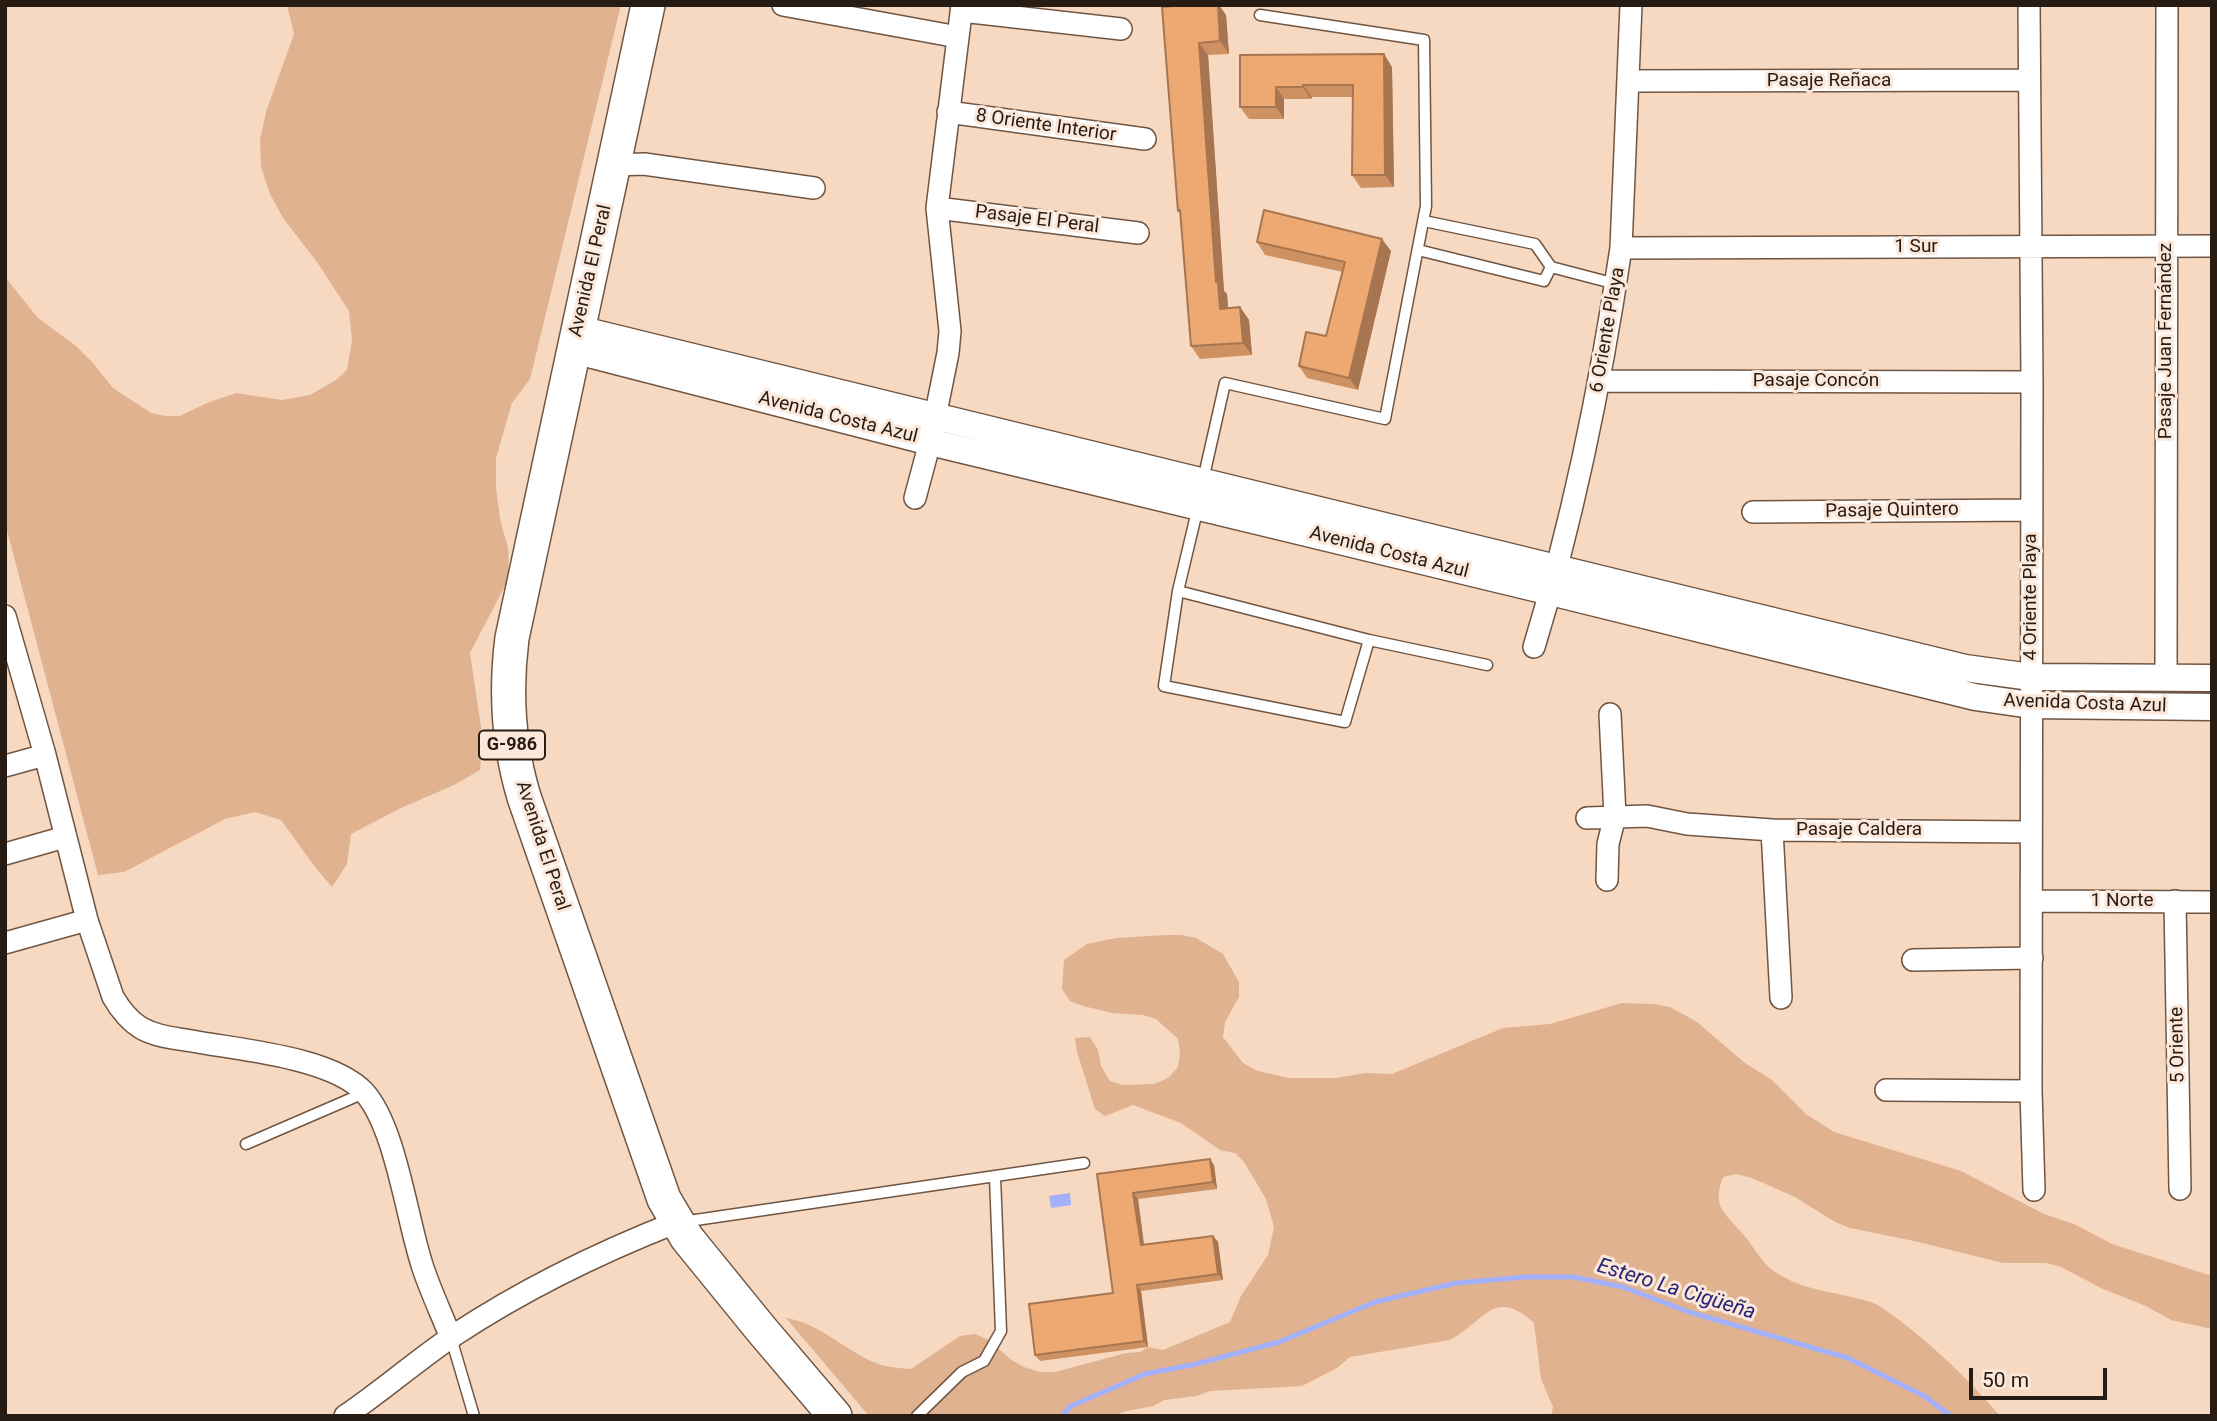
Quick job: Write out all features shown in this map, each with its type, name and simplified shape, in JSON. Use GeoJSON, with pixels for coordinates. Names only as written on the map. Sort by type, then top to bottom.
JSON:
{"type":"FeatureCollection","features":[{"type":"Feature","properties":{"kind":"main road","name":"Avenida El Peral"},"geometry":{"type":"LineString","coordinates":[[648,5],[512,638],[508,689],[510,732],[524,797],[657,1183],[677,1222],[761,1329],[835,1416]]}},
{"type":"Feature","properties":{"kind":"street"},"geometry":{"type":"LineString","coordinates":[[783,5],[958,37]]}},
{"type":"Feature","properties":{"kind":"street","name":"6 Oriente Playa"},"geometry":{"type":"LineString","coordinates":[[1534,647],[1576,494],[1600,381],[1616,284],[1621,248],[1631,5]]}},
{"type":"Feature","properties":{"kind":"street","name":"4 Oriente Playa"},"geometry":{"type":"LineString","coordinates":[[2029,5],[2032,382],[2031,1091],[2034,1190]]}},
{"type":"Feature","properties":{"kind":"street","name":"Pasaje Juan Fernández"},"geometry":{"type":"LineString","coordinates":[[2166,678],[2167,5]]}},
{"type":"Feature","properties":{"kind":"street"},"geometry":{"type":"LineString","coordinates":[[915,498],[930,442],[948,353],[950,331],[937,208],[962,8],[1121,29]]}},
{"type":"Feature","properties":{"kind":"street","name":"Pasaje Reñaca"},"geometry":{"type":"LineString","coordinates":[[1629,81],[2029,80]]}},
{"type":"Feature","properties":{"kind":"street","name":"8 Oriente Interior"},"geometry":{"type":"LineString","coordinates":[[948,112],[1145,139]]}},
{"type":"Feature","properties":{"kind":"street"},"geometry":{"type":"LineString","coordinates":[[615,165],[644,164],[814,188]]}},
{"type":"Feature","properties":{"kind":"street","name":"Pasaje El Peral"},"geometry":{"type":"LineString","coordinates":[[937,208],[1138,233]]}},
{"type":"Feature","properties":{"kind":"street","name":"1 Sur"},"geometry":{"type":"LineString","coordinates":[[1621,248],[2212,246]]}},
{"type":"Feature","properties":{"kind":"street","name":"Avenida Costa Azul"},"geometry":{"type":"LineString","coordinates":[[575,340],[936,415],[1200,494]]}},
{"type":"Feature","properties":{"kind":"street","name":"Avenida Costa Azul"},"geometry":{"type":"LineString","coordinates":[[575,340],[930,442],[1200,494],[1554,580],[1965,668],[2031,677],[2212,678]]}},
{"type":"Feature","properties":{"kind":"street","name":"Pasaje Concón"},"geometry":{"type":"LineString","coordinates":[[1600,381],[2032,382]]}},
{"type":"Feature","properties":{"kind":"street","name":"Pasaje Quintero"},"geometry":{"type":"LineString","coordinates":[[1753,512],[2032,510]]}},
{"type":"Feature","properties":{"kind":"street","name":"Avenida Costa Azul"},"geometry":{"type":"LineString","coordinates":[[1554,580],[1975,697],[2031,705],[2212,707]]}},
{"type":"Feature","properties":{"kind":"street"},"geometry":{"type":"LineString","coordinates":[[6,625],[45,755],[87,920],[113,997],[128,1018],[139,1027],[165,1037],[276,1056],[333,1070],[365,1093],[374,1104],[386,1131],[423,1268],[451,1338]]}},
{"type":"Feature","properties":{"kind":"street"},"geometry":{"type":"LineString","coordinates":[[1607,880],[1608,844],[1615,816],[1610,713]]}},
{"type":"Feature","properties":{"kind":"street"},"geometry":{"type":"LineString","coordinates":[[5,766],[45,755]]}},
{"type":"Feature","properties":{"kind":"street","name":"Pasaje Caldera"},"geometry":{"type":"LineString","coordinates":[[1587,818],[1647,816],[1687,824],[1772,830],[2031,832]]}},
{"type":"Feature","properties":{"kind":"street"},"geometry":{"type":"LineString","coordinates":[[1772,830],[1781,998]]}},
{"type":"Feature","properties":{"kind":"street"},"geometry":{"type":"LineString","coordinates":[[5,855],[65,837]]}},
{"type":"Feature","properties":{"kind":"street","name":"1 Norte"},"geometry":{"type":"LineString","coordinates":[[2032,901],[2212,902]]}},
{"type":"Feature","properties":{"kind":"street","name":"5 Oriente"},"geometry":{"type":"LineString","coordinates":[[2175,901],[2180,1189]]}},
{"type":"Feature","properties":{"kind":"street"},"geometry":{"type":"LineString","coordinates":[[5,943],[87,920]]}},
{"type":"Feature","properties":{"kind":"street"},"geometry":{"type":"LineString","coordinates":[[1913,960],[2032,958]]}},
{"type":"Feature","properties":{"kind":"street"},"geometry":{"type":"LineString","coordinates":[[1886,1090],[2031,1091]]}},
{"type":"Feature","properties":{"kind":"street"},"geometry":{"type":"LineString","coordinates":[[345,1416],[451,1338],[549,1279],[629,1241],[677,1222]]}},
{"type":"Feature","properties":{"kind":"lane"},"geometry":{"type":"LineString","coordinates":[[1260,15],[1424,40],[1426,206],[1385,419],[1225,383],[1178,591],[1164,686],[1345,722],[1369,640]]}},
{"type":"Feature","properties":{"kind":"lane"},"geometry":{"type":"LineString","coordinates":[[1423,221],[1535,244],[1551,267],[1616,284]]}},
{"type":"Feature","properties":{"kind":"lane"},"geometry":{"type":"LineString","coordinates":[[1418,250],[1544,281],[1551,267]]}},
{"type":"Feature","properties":{"kind":"lane"},"geometry":{"type":"LineString","coordinates":[[1178,591],[1369,640],[1487,665]]}},
{"type":"Feature","properties":{"kind":"lane"},"geometry":{"type":"LineString","coordinates":[[246,1144],[365,1093]]}},
{"type":"Feature","properties":{"kind":"lane"},"geometry":{"type":"LineString","coordinates":[[677,1222],[1084,1163]]}},
{"type":"Feature","properties":{"kind":"lane"},"geometry":{"type":"LineString","coordinates":[[917,1416],[962,1372],[984,1362],[1000,1331],[995,1177]]}},
{"type":"Feature","properties":{"kind":"lane"},"geometry":{"type":"LineString","coordinates":[[451,1338],[474,1416]]}},
{"type":"Feature","properties":{"kind":"shaded area"},"geometry":{"type":"Polygon","coordinates":[[[287,5],[621,5],[530,379],[512,403],[496,458],[496,488],[500,519],[508,548],[509,578],[470,653],[483,741],[480,770],[351,834],[347,864],[332,887],[281,820],[255,812],[225,819],[124,872],[98,875],[5,523],[5,277],[38,318],[76,346],[113,388],[151,413],[180,416],[236,393],[282,400],[310,395],[336,380],[347,370],[352,340],[349,311],[317,262],[283,218],[270,194],[261,167],[260,139],[267,109],[294,34],[287,5]]]}},
{"type":"Feature","properties":{"kind":"shaded area"},"geometry":{"type":"Polygon","coordinates":[[[1166,935],[1196,938],[1223,954],[1239,982],[1239,997],[1225,1022],[1223,1037],[1243,1063],[1258,1071],[1289,1078],[1392,1074],[1503,1028],[1550,1024],[1622,1003],[1670,1007],[1697,1022],[1745,1063],[1772,1080],[1806,1114],[1834,1132],[1961,1171],[2044,1214],[2074,1224],[2112,1244],[2212,1276],[2212,1329],[2171,1320],[2146,1306],[2047,1263],[2003,1263],[1850,1228],[1835,1222],[1795,1197],[1736,1174],[1723,1177],[1719,1195],[1721,1208],[1771,1269],[1805,1286],[1874,1303],[1937,1351],[2000,1416],[1551,1416],[1553,1407],[1541,1379],[1534,1323],[1520,1312],[1498,1308],[1489,1311],[1450,1340],[1350,1357],[1337,1368],[1302,1386],[1210,1391],[1196,1396],[1165,1400],[1153,1406],[1122,1412],[1117,1416],[869,1416],[786,1318],[808,1325],[884,1366],[911,1369],[960,1336],[975,1334],[989,1340],[1011,1360],[1040,1372],[1055,1372],[1126,1353],[1140,1352],[1148,1347],[1163,1350],[1230,1322],[1241,1296],[1268,1255],[1274,1227],[1266,1199],[1244,1162],[1235,1153],[1220,1150],[1181,1123],[1133,1105],[1105,1116],[1095,1109],[1075,1038],[1090,1037],[1110,1081],[1123,1085],[1154,1084],[1168,1078],[1178,1067],[1178,1039],[1156,1019],[1083,1006],[1070,1001],[1062,989],[1064,960],[1087,944],[1116,938],[1166,935]]]}},
{"type":"Feature","properties":{"kind":"water"},"geometry":{"type":"Polygon","coordinates":[[[1070,1193],[1071,1205],[1051,1208],[1049,1196],[1070,1193]]]}},
{"type":"Feature","properties":{"kind":"building"},"geometry":{"type":"Polygon","coordinates":[[[1218,5],[1220,41],[1199,43],[1216,282],[1220,309],[1240,307],[1243,343],[1191,346],[1162,7],[1218,5]]]}},
{"type":"Feature","properties":{"kind":"building"},"geometry":{"type":"Polygon","coordinates":[[[1384,54],[1385,175],[1352,175],[1353,85],[1276,87],[1276,107],[1240,107],[1240,55],[1384,54]]]}},
{"type":"Feature","properties":{"kind":"building"},"geometry":{"type":"Polygon","coordinates":[[[1264,210],[1382,239],[1349,378],[1299,366],[1306,332],[1326,336],[1345,262],[1257,242],[1264,210]]]}},
{"type":"Feature","properties":{"kind":"building"},"geometry":{"type":"Polygon","coordinates":[[[1210,1159],[1213,1182],[1133,1193],[1141,1245],[1213,1236],[1218,1274],[1137,1285],[1144,1341],[1035,1355],[1029,1304],[1113,1293],[1097,1174],[1210,1159]]]}},
{"type":"Feature","properties":{"kind":"waterway","name":"Estero La Cigüeña"},"geometry":{"type":"LineString","coordinates":[[1062,1416],[1071,1406],[1145,1374],[1196,1364],[1279,1342],[1375,1302],[1456,1283],[1525,1277],[1573,1277],[1623,1287],[1689,1312],[1848,1358],[1924,1396],[1951,1416]]}}]}
